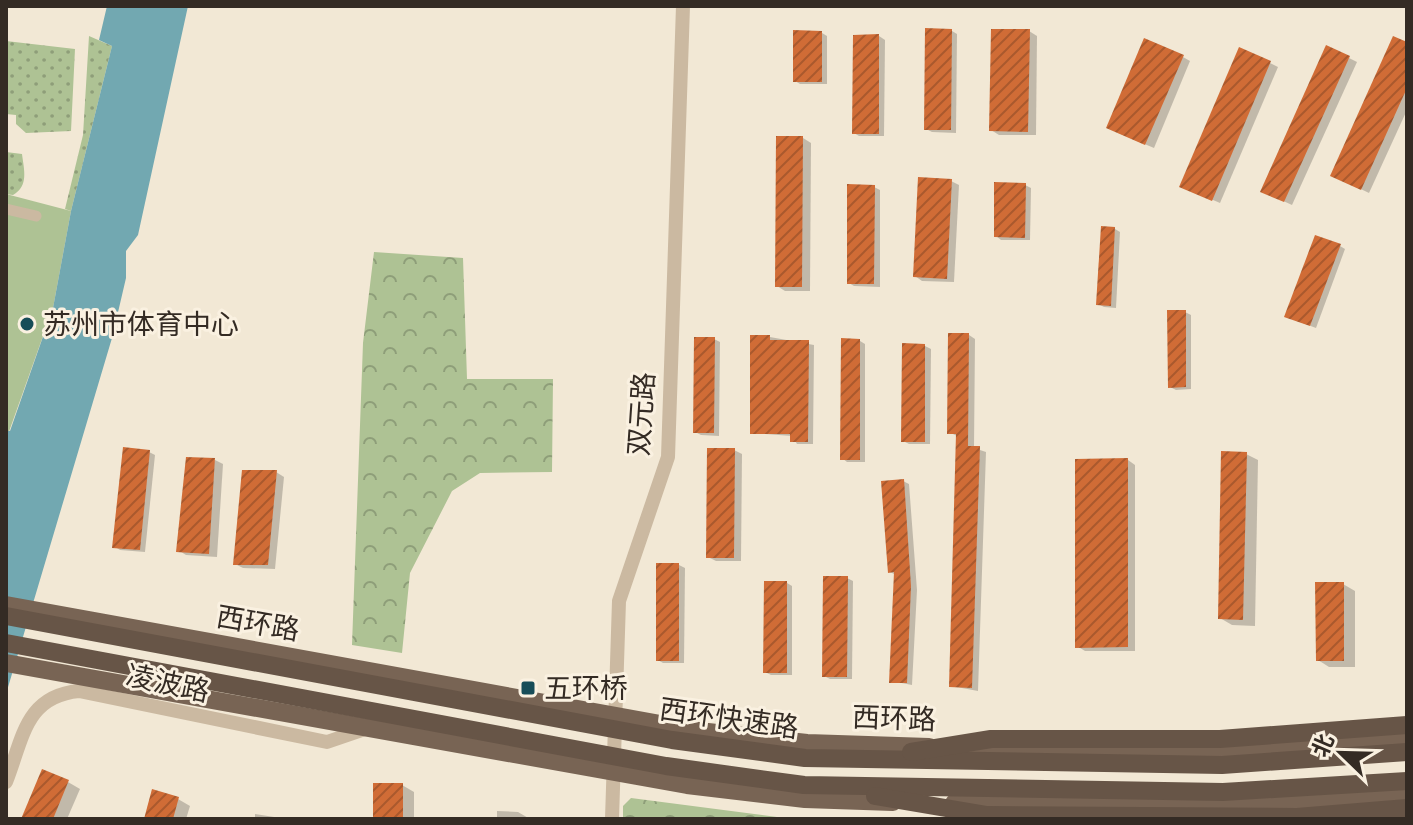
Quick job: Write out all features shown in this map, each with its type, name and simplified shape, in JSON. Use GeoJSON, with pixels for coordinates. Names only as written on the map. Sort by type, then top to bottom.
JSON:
{"type":"FeatureCollection","features":[{"type":"Feature","properties":{"kind":"highway","name":"西环快速路"},"geometry":{"type":"LineString","coordinates":[[6,616],[672,740],[805,758],[1222,765],[1407,752]]}},
{"type":"Feature","properties":{"kind":"highway","name":"西环快速路"},"geometry":{"type":"LineString","coordinates":[[6,643],[666,766],[821,786],[1223,792],[1407,781]]}},
{"type":"Feature","properties":{"kind":"highway"},"geometry":{"type":"LineString","coordinates":[[864,760],[991,739],[1220,739],[1407,725]]}},
{"type":"Feature","properties":{"kind":"highway"},"geometry":{"type":"LineString","coordinates":[[821,786],[987,815],[1268,818],[1407,808]]}},
{"type":"Feature","properties":{"kind":"main road","name":"西环路"},"geometry":{"type":"LineString","coordinates":[[6,605],[699,731],[807,743],[957,748],[1225,750],[1407,736]]}},
{"type":"Feature","properties":{"kind":"main road"},"geometry":{"type":"LineString","coordinates":[[6,663],[614,772],[805,799],[1225,807],[1407,795]]}},
{"type":"Feature","properties":{"kind":"main road"},"geometry":{"type":"LineString","coordinates":[[1351,741],[1353,800]]}},
{"type":"Feature","properties":{"kind":"street","name":"双元路"},"geometry":{"type":"LineString","coordinates":[[612,819],[619,601],[668,457],[683,6]]}},
{"type":"Feature","properties":{"kind":"street"},"geometry":{"type":"LineString","coordinates":[[6,209],[36,216]]}},
{"type":"Feature","properties":{"kind":"street","name":"凌波路"},"geometry":{"type":"LineString","coordinates":[[6,782],[35,710],[47,698],[63,692],[79,691],[327,742],[370,728]]}},
{"type":"Feature","properties":{"kind":"street"},"geometry":{"type":"LineString","coordinates":[[1383,819],[1387,797]]}},
{"type":"Feature","properties":{"kind":"green space"},"geometry":{"type":"Polygon","coordinates":[[[89,36],[112,46],[71,211],[65,209],[83,135],[89,36]]]}},
{"type":"Feature","properties":{"kind":"green space"},"geometry":{"type":"Polygon","coordinates":[[[6,41],[75,49],[71,131],[26,133],[16,124],[16,115],[6,114],[6,41]]]}},
{"type":"Feature","properties":{"kind":"green space"},"geometry":{"type":"Polygon","coordinates":[[[6,152],[22,154],[23,182],[13,195],[6,194],[6,152]]]}},
{"type":"Feature","properties":{"kind":"green space","name":"苏州市体育中心"},"geometry":{"type":"Polygon","coordinates":[[[6,194],[71,211],[53,308],[6,440],[6,194]]]}},
{"type":"Feature","properties":{"kind":"green space"},"geometry":{"type":"Polygon","coordinates":[[[374,252],[463,258],[467,379],[553,379],[552,472],[480,473],[452,491],[410,573],[402,653],[352,645],[363,343],[374,252]]]}},
{"type":"Feature","properties":{"kind":"green space"},"geometry":{"type":"Polygon","coordinates":[[[631,798],[792,819],[623,819],[623,806],[631,798]]]}},
{"type":"Feature","properties":{"kind":"water"},"geometry":{"type":"Polygon","coordinates":[[[107,6],[188,6],[138,235],[126,251],[126,278],[112,338],[6,694],[6,431],[10,431],[53,308],[71,211],[112,46],[99,40],[107,6]]]}},
{"type":"Feature","properties":{"kind":"building"},"geometry":{"type":"Polygon","coordinates":[[[925,28],[952,29],[951,130],[924,130],[925,28]]]}},
{"type":"Feature","properties":{"kind":"building"},"geometry":{"type":"Polygon","coordinates":[[[991,29],[1030,29],[1028,132],[989,131],[991,29]]]}},
{"type":"Feature","properties":{"kind":"building"},"geometry":{"type":"Polygon","coordinates":[[[793,30],[822,31],[822,82],[793,82],[793,30]]]}},
{"type":"Feature","properties":{"kind":"building"},"geometry":{"type":"Polygon","coordinates":[[[879,34],[879,134],[852,134],[853,35],[879,34]]]}},
{"type":"Feature","properties":{"kind":"building"},"geometry":{"type":"Polygon","coordinates":[[[1393,36],[1407,42],[1407,88],[1361,190],[1330,176],[1393,36]]]}},
{"type":"Feature","properties":{"kind":"building"},"geometry":{"type":"Polygon","coordinates":[[[1144,38],[1184,55],[1145,145],[1106,128],[1144,38]]]}},
{"type":"Feature","properties":{"kind":"building"},"geometry":{"type":"Polygon","coordinates":[[[1326,45],[1350,56],[1284,202],[1260,192],[1326,45]]]}},
{"type":"Feature","properties":{"kind":"building"},"geometry":{"type":"Polygon","coordinates":[[[1239,47],[1271,61],[1212,201],[1179,187],[1239,47]]]}},
{"type":"Feature","properties":{"kind":"building"},"geometry":{"type":"Polygon","coordinates":[[[776,136],[803,136],[802,287],[775,287],[776,136]]]}},
{"type":"Feature","properties":{"kind":"building"},"geometry":{"type":"Polygon","coordinates":[[[918,177],[952,179],[947,279],[913,277],[918,177]]]}},
{"type":"Feature","properties":{"kind":"building"},"geometry":{"type":"Polygon","coordinates":[[[994,182],[1026,183],[1025,238],[994,237],[994,182]]]}},
{"type":"Feature","properties":{"kind":"building"},"geometry":{"type":"Polygon","coordinates":[[[847,184],[875,185],[874,284],[847,284],[847,184]]]}},
{"type":"Feature","properties":{"kind":"building"},"geometry":{"type":"Polygon","coordinates":[[[1101,226],[1115,227],[1111,306],[1096,305],[1101,226]]]}},
{"type":"Feature","properties":{"kind":"building"},"geometry":{"type":"Polygon","coordinates":[[[1315,235],[1341,244],[1310,326],[1284,317],[1315,235]]]}},
{"type":"Feature","properties":{"kind":"building"},"geometry":{"type":"Polygon","coordinates":[[[1167,310],[1186,310],[1186,387],[1168,388],[1167,310]]]}},
{"type":"Feature","properties":{"kind":"building"},"geometry":{"type":"Polygon","coordinates":[[[948,333],[969,333],[968,446],[980,446],[972,688],[949,687],[956,434],[947,434],[948,333]]]}},
{"type":"Feature","properties":{"kind":"building"},"geometry":{"type":"Polygon","coordinates":[[[750,335],[770,335],[770,340],[809,340],[808,442],[790,442],[790,434],[750,434],[750,335]]]}},
{"type":"Feature","properties":{"kind":"building"},"geometry":{"type":"Polygon","coordinates":[[[694,337],[715,337],[714,433],[693,433],[694,337]]]}},
{"type":"Feature","properties":{"kind":"building"},"geometry":{"type":"Polygon","coordinates":[[[841,338],[860,339],[860,460],[840,460],[841,338]]]}},
{"type":"Feature","properties":{"kind":"building"},"geometry":{"type":"Polygon","coordinates":[[[902,343],[925,344],[925,442],[901,442],[902,343]]]}},
{"type":"Feature","properties":{"kind":"building"},"geometry":{"type":"Polygon","coordinates":[[[123,447],[150,450],[140,550],[112,548],[123,447]]]}},
{"type":"Feature","properties":{"kind":"building"},"geometry":{"type":"Polygon","coordinates":[[[707,448],[735,448],[734,558],[706,558],[707,448]]]}},
{"type":"Feature","properties":{"kind":"building"},"geometry":{"type":"Polygon","coordinates":[[[1221,451],[1247,452],[1243,620],[1218,619],[1221,451]]]}},
{"type":"Feature","properties":{"kind":"building"},"geometry":{"type":"Polygon","coordinates":[[[186,457],[215,458],[209,554],[176,552],[186,457]]]}},
{"type":"Feature","properties":{"kind":"building"},"geometry":{"type":"Polygon","coordinates":[[[1128,458],[1128,647],[1075,648],[1075,459],[1128,458]]]}},
{"type":"Feature","properties":{"kind":"building"},"geometry":{"type":"Polygon","coordinates":[[[242,470],[277,470],[268,565],[233,565],[242,470]]]}},
{"type":"Feature","properties":{"kind":"building"},"geometry":{"type":"Polygon","coordinates":[[[904,479],[911,586],[907,683],[889,683],[894,572],[888,573],[881,481],[904,479]]]}},
{"type":"Feature","properties":{"kind":"building"},"geometry":{"type":"Polygon","coordinates":[[[656,563],[679,563],[679,661],[656,661],[656,563]]]}},
{"type":"Feature","properties":{"kind":"building"},"geometry":{"type":"Polygon","coordinates":[[[823,576],[848,576],[847,677],[822,677],[823,576]]]}},
{"type":"Feature","properties":{"kind":"building"},"geometry":{"type":"Polygon","coordinates":[[[764,581],[787,581],[787,673],[763,673],[764,581]]]}},
{"type":"Feature","properties":{"kind":"building"},"geometry":{"type":"Polygon","coordinates":[[[1315,582],[1344,582],[1344,661],[1316,661],[1315,582]]]}},
{"type":"Feature","properties":{"kind":"building"},"geometry":{"type":"Polygon","coordinates":[[[42,769],[69,780],[53,819],[21,819],[42,769]]]}},
{"type":"Feature","properties":{"kind":"building"},"geometry":{"type":"Polygon","coordinates":[[[373,783],[403,783],[403,819],[373,819],[373,783]]]}},
{"type":"Feature","properties":{"kind":"building"},"geometry":{"type":"Polygon","coordinates":[[[152,789],[179,797],[173,819],[144,819],[152,789]]]}},
{"type":"Feature","properties":{"kind":"place","name":"苏州市体育中心"},"geometry":{"type":"Point","coordinates":[27,324]}},
{"type":"Feature","properties":{"kind":"place","name":"五环桥"},"geometry":{"type":"Point","coordinates":[528,688]}}]}
